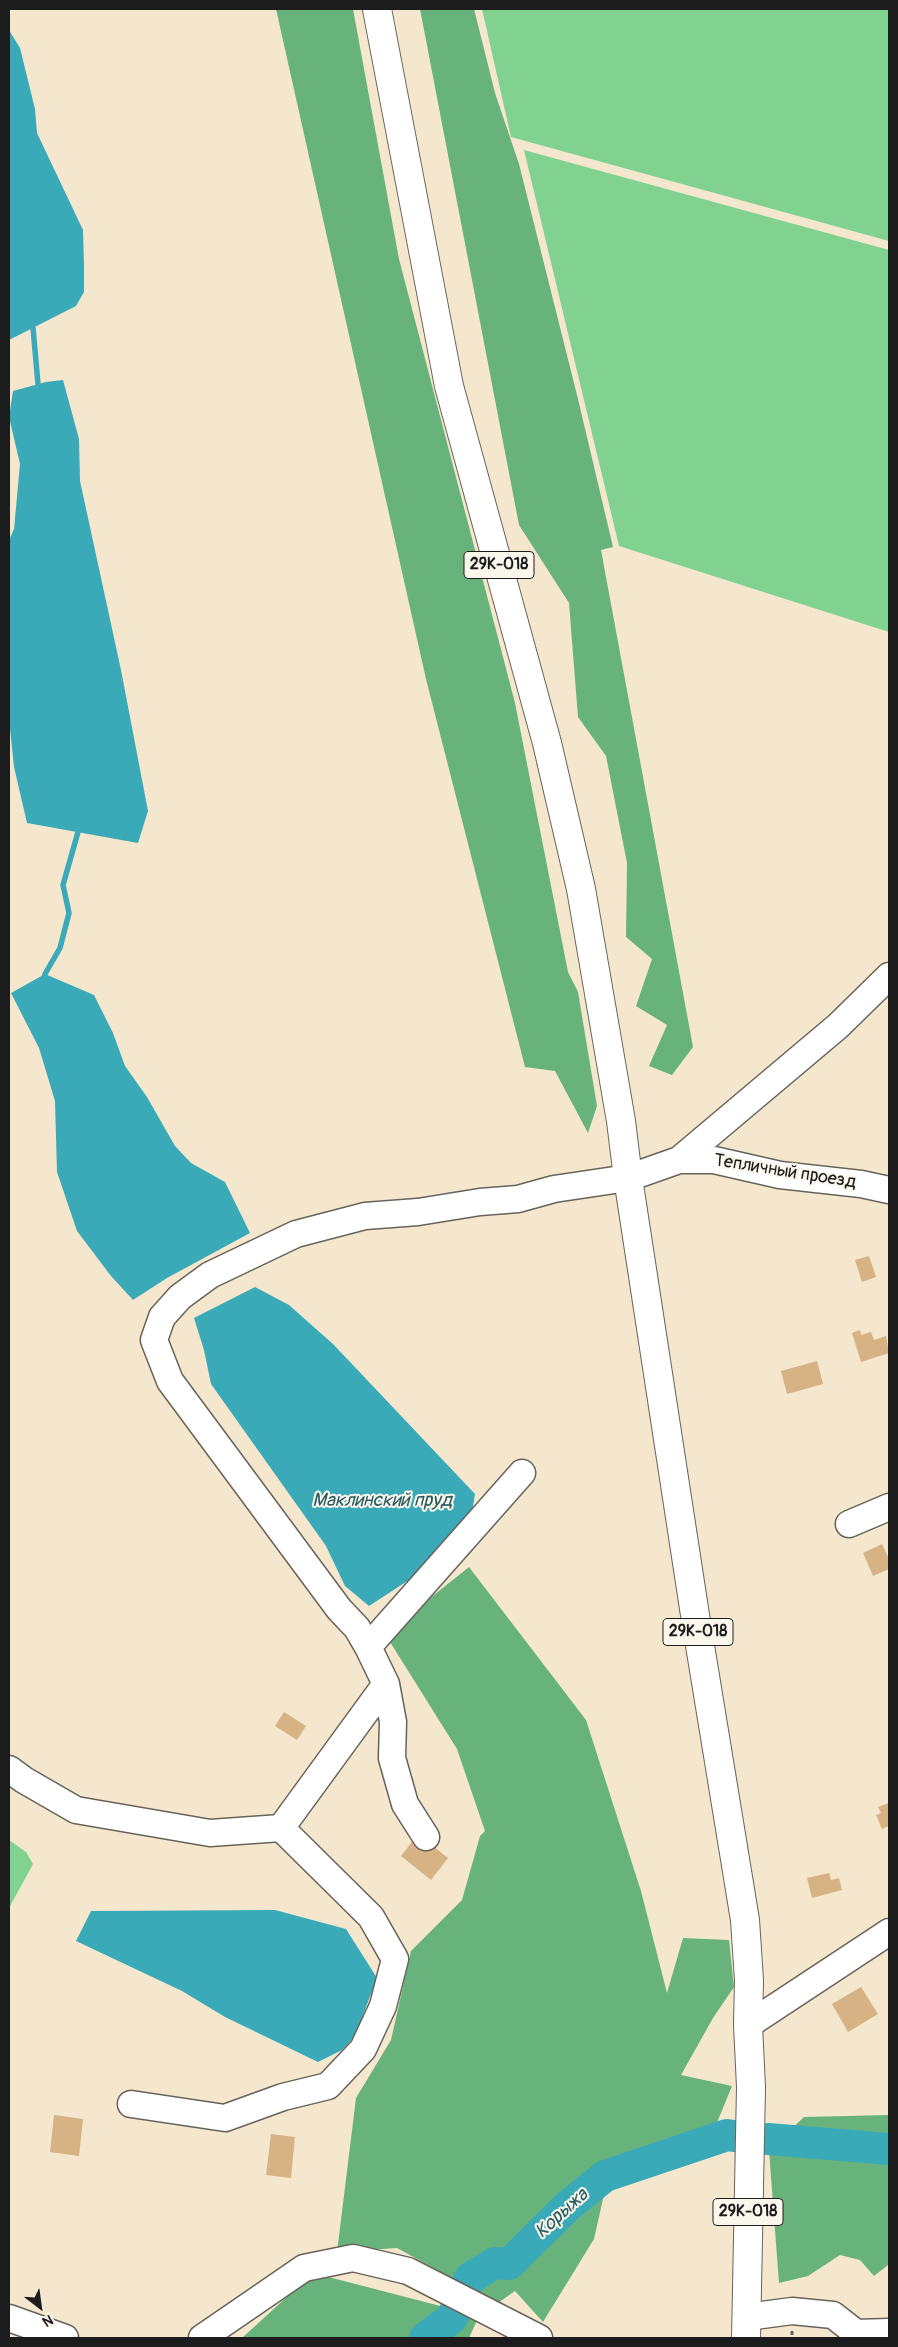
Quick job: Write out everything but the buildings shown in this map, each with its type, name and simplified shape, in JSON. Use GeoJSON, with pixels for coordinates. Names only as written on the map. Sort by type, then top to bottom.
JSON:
{"type":"FeatureCollection","features":[{"type":"Feature","properties":{"kind":"main road","name":"29К-018"},"geometry":{"type":"LineString","coordinates":[[377,9],[449,386],[544,734],[581,888],[621,1121],[628,1178],[695,1615],[745,1920],[749,1980],[750,2087],[746,2328]]}},
{"type":"Feature","properties":{"kind":"street"},"geometry":{"type":"LineString","coordinates":[[426,1837],[405,1804],[392,1758],[393,1722],[386,1684],[368,1647],[357,1628],[339,1609],[170,1381],[154,1340],[162,1317],[180,1297],[210,1275],[296,1234],[365,1216],[418,1212],[480,1202],[518,1199],[554,1189],[628,1178],[679,1160],[838,1026],[889,976]]}},
{"type":"Feature","properties":{"kind":"street","name":"Тепличный проезд"},"geometry":{"type":"LineString","coordinates":[[679,1160],[714,1160],[780,1175],[861,1184],[889,1190]]}},
{"type":"Feature","properties":{"kind":"street"},"geometry":{"type":"LineString","coordinates":[[368,1647],[522,1473]]}},
{"type":"Feature","properties":{"kind":"street"},"geometry":{"type":"LineString","coordinates":[[849,1524],[889,1507]]}},
{"type":"Feature","properties":{"kind":"street"},"geometry":{"type":"LineString","coordinates":[[281,1828],[386,1684]]}},
{"type":"Feature","properties":{"kind":"street"},"geometry":{"type":"LineString","coordinates":[[9,1769],[24,1780],[76,1810],[210,1833],[281,1828],[371,1917],[395,1958],[383,2006],[363,2049],[328,2086],[283,2097],[225,2118],[131,2104]]}},
{"type":"Feature","properties":{"kind":"street"},"geometry":{"type":"LineString","coordinates":[[748,2024],[889,1932]]}},
{"type":"Feature","properties":{"kind":"street"},"geometry":{"type":"LineString","coordinates":[[202,2338],[304,2268],[353,2258],[408,2271],[539,2338]]}},
{"type":"Feature","properties":{"kind":"street"},"geometry":{"type":"LineString","coordinates":[[746,2328],[792,2311],[832,2315],[856,2333],[889,2332]]}},
{"type":"Feature","properties":{"kind":"street"},"geometry":{"type":"LineString","coordinates":[[9,2318],[65,2338]]}},
{"type":"Feature","properties":{"kind":"green space"},"geometry":{"type":"Polygon","coordinates":[[[276,9],[353,9],[399,259],[515,703],[568,972],[578,992],[597,1106],[588,1133],[555,1071],[525,1067],[426,679],[276,9]]]}},
{"type":"Feature","properties":{"kind":"green space"},"geometry":{"type":"Polygon","coordinates":[[[420,9],[474,9],[495,93],[519,164],[613,547],[601,550],[693,1047],[672,1075],[649,1066],[667,1025],[636,1006],[652,959],[626,937],[627,863],[606,756],[578,717],[569,603],[519,525],[420,9]]]}},
{"type":"Feature","properties":{"kind":"green space"},"geometry":{"type":"Polygon","coordinates":[[[482,9],[889,9],[889,241],[511,137],[482,9]]]}},
{"type":"Feature","properties":{"kind":"green space"},"geometry":{"type":"Polygon","coordinates":[[[524,150],[889,250],[889,632],[619,546],[524,150]]]}},
{"type":"Feature","properties":{"kind":"green space"},"geometry":{"type":"Polygon","coordinates":[[[469,1567],[586,1720],[641,1891],[667,1993],[683,1938],[729,1940],[734,1987],[713,2018],[681,2075],[732,2086],[709,2142],[605,2190],[594,2239],[543,2322],[515,2291],[498,2303],[397,2248],[337,2252],[356,2098],[391,2040],[411,1951],[462,1900],[480,1836],[485,1831],[457,1749],[385,1634],[469,1567]]]}},
{"type":"Feature","properties":{"kind":"green space"},"geometry":{"type":"Polygon","coordinates":[[[9,1840],[26,1852],[33,1864],[9,1908],[9,1840]]]}},
{"type":"Feature","properties":{"kind":"green space"},"geometry":{"type":"Polygon","coordinates":[[[889,2115],[888,2265],[874,2276],[860,2260],[840,2255],[808,2276],[779,2283],[769,2150],[804,2117],[889,2115]]]}},
{"type":"Feature","properties":{"kind":"green space"},"geometry":{"type":"Polygon","coordinates":[[[313,2273],[479,2316],[469,2338],[242,2338],[313,2273]]]}},
{"type":"Feature","properties":{"kind":"water"},"geometry":{"type":"Polygon","coordinates":[[[9,30],[20,48],[35,109],[37,133],[83,230],[84,292],[76,306],[9,340],[9,30]]]}},
{"type":"Feature","properties":{"kind":"water"},"geometry":{"type":"Polygon","coordinates":[[[63,380],[79,439],[80,481],[121,670],[148,811],[138,843],[27,823],[14,767],[9,719],[9,540],[14,529],[20,464],[9,417],[13,391],[46,382],[63,380]]]}},
{"type":"Feature","properties":{"kind":"water"},"geometry":{"type":"Polygon","coordinates":[[[45,974],[94,995],[113,1033],[125,1066],[147,1097],[175,1146],[191,1163],[225,1182],[250,1233],[167,1278],[133,1300],[111,1276],[77,1231],[57,1172],[55,1101],[39,1048],[11,993],[45,974]]]}},
{"type":"Feature","properties":{"kind":"water","name":"Маклинский пруд"},"geometry":{"type":"Polygon","coordinates":[[[255,1287],[289,1305],[333,1344],[475,1494],[472,1512],[429,1567],[369,1606],[345,1586],[326,1546],[211,1384],[204,1350],[194,1318],[255,1287]]]}},
{"type":"Feature","properties":{"kind":"water"},"geometry":{"type":"Polygon","coordinates":[[[275,1910],[346,1929],[377,1978],[355,2036],[342,2050],[318,2062],[225,2017],[182,1991],[76,1941],[91,1911],[275,1910]]]}},
{"type":"Feature","properties":{"kind":"waterway"},"geometry":{"type":"LineString","coordinates":[[33,328],[38,384]]}},
{"type":"Feature","properties":{"kind":"waterway"},"geometry":{"type":"LineString","coordinates":[[44,979],[60,948],[69,913],[63,885],[78,832]]}},
{"type":"Feature","properties":{"kind":"waterway","name":"Корыжа"},"geometry":{"type":"LineString","coordinates":[[425,2338],[452,2318],[470,2278],[495,2263],[509,2264],[569,2205],[605,2176],[727,2135],[734,2136]]}},
{"type":"Feature","properties":{"kind":"waterway","name":"Корыжа"},"geometry":{"type":"LineString","coordinates":[[768,2139],[889,2149]]}}]}
